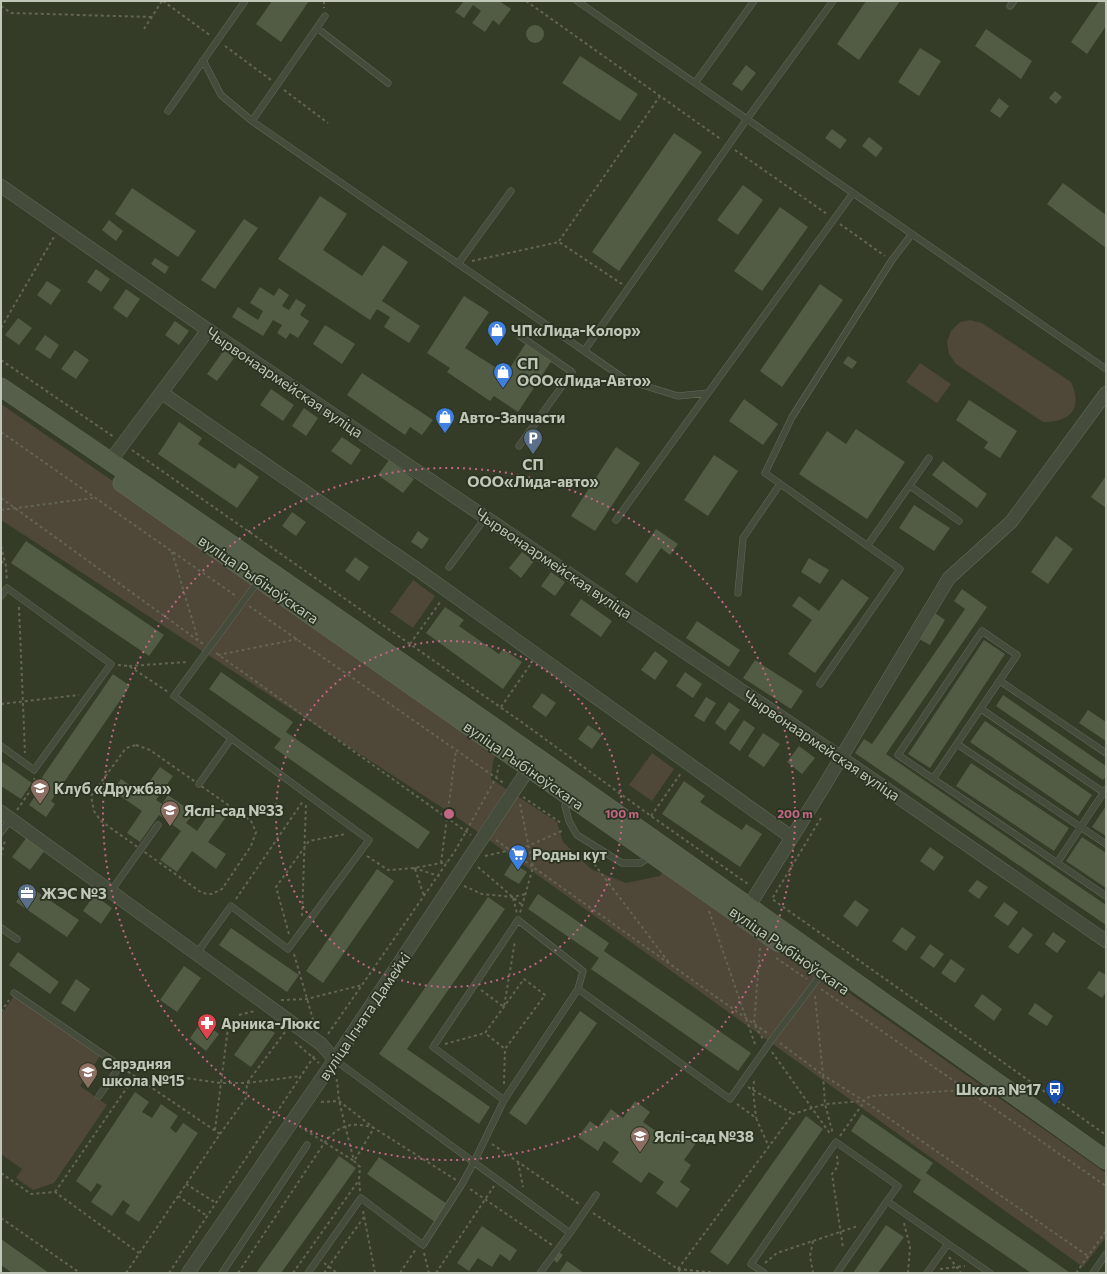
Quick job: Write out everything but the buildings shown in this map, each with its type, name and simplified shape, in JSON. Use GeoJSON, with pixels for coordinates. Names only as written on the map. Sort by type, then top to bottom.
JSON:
{"type":"FeatureCollection","features":[{"type":"Feature","properties":{"kind":"main road","name":"вуліца Рыбіноўскага"},"geometry":{"type":"LineString","coordinates":[[4,389],[110,460],[573,791],[749,906],[1106,1160]]}},
{"type":"Feature","properties":{"kind":"main road","name":"вуліца Рыбіноўскага"},"geometry":{"type":"LineString","coordinates":[[4,389],[64,443],[260,580],[508,745]]}},
{"type":"Feature","properties":{"kind":"main road","name":"вуліца Рыбіноўскага"},"geometry":{"type":"LineString","coordinates":[[573,791],[652,854],[818,979],[1106,1172]]}},
{"type":"Feature","properties":{"kind":"street","name":"Чырвонаармейская вуліца"},"geometry":{"type":"LineString","coordinates":[[1,186],[208,330],[840,757],[1106,941]]}},
{"type":"Feature","properties":{"kind":"street"},"geometry":{"type":"LineString","coordinates":[[110,460],[208,330]]}},
{"type":"Feature","properties":{"kind":"street"},"geometry":{"type":"LineString","coordinates":[[749,906],[821,791],[840,757],[950,578],[1011,522],[1106,392]]}},
{"type":"Feature","properties":{"kind":"street"},"geometry":{"type":"LineString","coordinates":[[162,393],[447,592],[791,838]]}},
{"type":"Feature","properties":{"kind":"street","name":"вуліца Ігната Дамейкі"},"geometry":{"type":"LineString","coordinates":[[188,1273],[470,860],[483,837],[533,763]]}},
{"type":"Feature","properties":{"kind":"street"},"geometry":{"type":"LineString","coordinates":[[6,815],[321,1044],[331,1065]]}},
{"type":"Feature","properties":{"kind":"lane"},"geometry":{"type":"LineString","coordinates":[[168,111],[245,1]]}},
{"type":"Feature","properties":{"kind":"lane"},"geometry":{"type":"LineString","coordinates":[[577,1],[1106,369]]}},
{"type":"Feature","properties":{"kind":"lane"},"geometry":{"type":"LineString","coordinates":[[695,83],[754,1]]}},
{"type":"Feature","properties":{"kind":"lane"},"geometry":{"type":"LineString","coordinates":[[584,351],[747,119],[833,1]]}},
{"type":"Feature","properties":{"kind":"lane"},"geometry":{"type":"LineString","coordinates":[[252,121],[324,16]]}},
{"type":"Feature","properties":{"kind":"lane"},"geometry":{"type":"LineString","coordinates":[[316,28],[388,83]]}},
{"type":"Feature","properties":{"kind":"lane"},"geometry":{"type":"LineString","coordinates":[[203,60],[221,95],[252,121],[626,380],[678,396],[708,393]]}},
{"type":"Feature","properties":{"kind":"lane"},"geometry":{"type":"LineString","coordinates":[[458,264],[511,191]]}},
{"type":"Feature","properties":{"kind":"lane"},"geometry":{"type":"LineString","coordinates":[[616,520],[853,193]]}},
{"type":"Feature","properties":{"kind":"lane"},"geometry":{"type":"LineString","coordinates":[[820,684],[900,569],[765,473],[792,418],[892,260],[912,234]]}},
{"type":"Feature","properties":{"kind":"lane"},"geometry":{"type":"LineString","coordinates":[[519,446],[572,372],[520,336]]}},
{"type":"Feature","properties":{"kind":"lane"},"geometry":{"type":"LineString","coordinates":[[867,546],[929,458]]}},
{"type":"Feature","properties":{"kind":"lane"},"geometry":{"type":"LineString","coordinates":[[738,593],[743,538],[780,484]]}},
{"type":"Feature","properties":{"kind":"lane"},"geometry":{"type":"LineString","coordinates":[[910,486],[959,521]]}},
{"type":"Feature","properties":{"kind":"lane"},"geometry":{"type":"LineString","coordinates":[[449,567],[486,517]]}},
{"type":"Feature","properties":{"kind":"lane"},"geometry":{"type":"LineString","coordinates":[[197,953],[231,906],[288,949],[369,840],[174,696],[260,580]]}},
{"type":"Feature","properties":{"kind":"lane"},"geometry":{"type":"LineString","coordinates":[[1,596],[7,588],[111,664],[34,770],[1,746]]}},
{"type":"Feature","properties":{"kind":"lane"},"geometry":{"type":"LineString","coordinates":[[934,779],[1017,655],[982,632],[898,756],[1106,896]]}},
{"type":"Feature","properties":{"kind":"lane"},"geometry":{"type":"LineString","coordinates":[[1000,681],[1106,752]]}},
{"type":"Feature","properties":{"kind":"lane"},"geometry":{"type":"LineString","coordinates":[[981,709],[1105,792],[1056,863]]}},
{"type":"Feature","properties":{"kind":"lane"},"geometry":{"type":"LineString","coordinates":[[199,784],[231,739]]}},
{"type":"Feature","properties":{"kind":"lane"},"geometry":{"type":"LineString","coordinates":[[957,744],[1106,844]]}},
{"type":"Feature","properties":{"kind":"lane"},"geometry":{"type":"LineString","coordinates":[[573,791],[565,806],[577,835],[622,863],[641,863],[652,854]]}},
{"type":"Feature","properties":{"kind":"lane"},"geometry":{"type":"LineString","coordinates":[[1,832],[6,815]]}},
{"type":"Feature","properties":{"kind":"lane"},"geometry":{"type":"LineString","coordinates":[[111,891],[158,825]]}},
{"type":"Feature","properties":{"kind":"lane"},"geometry":{"type":"LineString","coordinates":[[308,1273],[360,1198],[421,1244],[462,1184],[504,1100],[578,989],[583,971],[518,920],[434,1047],[504,1100]]}},
{"type":"Feature","properties":{"kind":"lane"},"geometry":{"type":"LineString","coordinates":[[1,928],[17,940]]}},
{"type":"Feature","properties":{"kind":"lane"},"geometry":{"type":"LineString","coordinates":[[578,989],[730,1099],[773,1038],[818,979]]}},
{"type":"Feature","properties":{"kind":"lane"},"geometry":{"type":"LineString","coordinates":[[14,993],[120,1066],[99,1096]]}},
{"type":"Feature","properties":{"kind":"lane"},"geometry":{"type":"LineString","coordinates":[[331,1065],[474,1162],[570,1233]]}},
{"type":"Feature","properties":{"kind":"lane"},"geometry":{"type":"LineString","coordinates":[[764,1273],[751,1264],[836,1142],[898,1186],[837,1273]]}},
{"type":"Feature","properties":{"kind":"lane"},"geometry":{"type":"LineString","coordinates":[[222,1273],[307,1145]]}},
{"type":"Feature","properties":{"kind":"lane"},"geometry":{"type":"LineString","coordinates":[[540,1273],[596,1195]]}},
{"type":"Feature","properties":{"kind":"lane"},"geometry":{"type":"LineString","coordinates":[[887,1201],[990,1273]]}},
{"type":"Feature","properties":{"kind":"lane"},"geometry":{"type":"LineString","coordinates":[[928,1271],[948,1244]]}},
{"type":"Feature","properties":{"kind":"lane"},"geometry":{"type":"LineString","coordinates":[[1093,1273],[1106,1254]]}},
{"type":"Feature","properties":{"kind":"path"},"geometry":{"type":"LineString","coordinates":[[144,29],[162,1],[328,123]]}},
{"type":"Feature","properties":{"kind":"path"},"geometry":{"type":"LineString","coordinates":[[526,1],[892,260]]}},
{"type":"Feature","properties":{"kind":"path"},"geometry":{"type":"LineString","coordinates":[[1,6],[11,13],[151,17]]}},
{"type":"Feature","properties":{"kind":"path"},"geometry":{"type":"LineString","coordinates":[[458,264],[559,242],[660,96]]}},
{"type":"Feature","properties":{"kind":"path"},"geometry":{"type":"LineString","coordinates":[[1,328],[60,227]]}},
{"type":"Feature","properties":{"kind":"path"},"geometry":{"type":"LineString","coordinates":[[559,242],[628,288]]}},
{"type":"Feature","properties":{"kind":"path"},"geometry":{"type":"LineString","coordinates":[[1,360],[501,707],[750,886]]}},
{"type":"Feature","properties":{"kind":"path"},"geometry":{"type":"LineString","coordinates":[[1,432],[514,791]]}},
{"type":"Feature","properties":{"kind":"path"},"geometry":{"type":"LineString","coordinates":[[1,510],[94,497]]}},
{"type":"Feature","properties":{"kind":"path"},"geometry":{"type":"LineString","coordinates":[[1,498],[218,655],[466,831],[483,837],[509,850],[754,1024],[823,1075],[864,1101],[1088,1256]]}},
{"type":"Feature","properties":{"kind":"path"},"geometry":{"type":"LineString","coordinates":[[1,546],[6,566],[7,588]]}},
{"type":"Feature","properties":{"kind":"path"},"geometry":{"type":"LineString","coordinates":[[172,552],[198,640]]}},
{"type":"Feature","properties":{"kind":"path"},"geometry":{"type":"LineString","coordinates":[[1,561],[6,566]]}},
{"type":"Feature","properties":{"kind":"path"},"geometry":{"type":"LineString","coordinates":[[410,644],[447,592]]}},
{"type":"Feature","properties":{"kind":"path"},"geometry":{"type":"LineString","coordinates":[[18,596],[26,764]]}},
{"type":"Feature","properties":{"kind":"path"},"geometry":{"type":"LineString","coordinates":[[218,655],[298,639]]}},
{"type":"Feature","properties":{"kind":"path"},"geometry":{"type":"LineString","coordinates":[[501,707],[537,656]]}},
{"type":"Feature","properties":{"kind":"path"},"geometry":{"type":"LineString","coordinates":[[111,664],[129,666],[200,661]]}},
{"type":"Feature","properties":{"kind":"path"},"geometry":{"type":"LineString","coordinates":[[129,666],[174,696]]}},
{"type":"Feature","properties":{"kind":"path"},"geometry":{"type":"LineString","coordinates":[[1,704],[90,694]]}},
{"type":"Feature","properties":{"kind":"path"},"geometry":{"type":"LineString","coordinates":[[169,1273],[321,1044],[455,850],[496,778],[500,756],[523,723]]}},
{"type":"Feature","properties":{"kind":"path"},"geometry":{"type":"LineString","coordinates":[[136,745],[150,750],[251,821],[256,832],[251,846],[222,889],[212,894],[202,893],[140,849],[101,821],[94,811],[91,796],[126,748],[136,745]]}},
{"type":"Feature","properties":{"kind":"path"},"geometry":{"type":"LineString","coordinates":[[441,863],[456,750]]}},
{"type":"Feature","properties":{"kind":"path"},"geometry":{"type":"LineString","coordinates":[[651,816],[688,764]]}},
{"type":"Feature","properties":{"kind":"path"},"geometry":{"type":"LineString","coordinates":[[6,815],[35,784],[34,770]]}},
{"type":"Feature","properties":{"kind":"path"},"geometry":{"type":"LineString","coordinates":[[302,930],[307,795]]}},
{"type":"Feature","properties":{"kind":"path"},"geometry":{"type":"LineString","coordinates":[[231,906],[307,795]]}},
{"type":"Feature","properties":{"kind":"path"},"geometry":{"type":"LineString","coordinates":[[504,1007],[518,920],[533,867],[519,802],[522,796],[563,825]]}},
{"type":"Feature","properties":{"kind":"path"},"geometry":{"type":"LineString","coordinates":[[821,818],[772,899],[1106,1135]]}},
{"type":"Feature","properties":{"kind":"path"},"geometry":{"type":"LineString","coordinates":[[470,860],[528,846],[572,826]]}},
{"type":"Feature","properties":{"kind":"path"},"geometry":{"type":"LineString","coordinates":[[314,1026],[276,887],[309,841],[357,832]]}},
{"type":"Feature","properties":{"kind":"path"},"geometry":{"type":"LineString","coordinates":[[455,850],[470,860],[522,905]]}},
{"type":"Feature","properties":{"kind":"path"},"geometry":{"type":"LineString","coordinates":[[603,851],[595,865],[672,966]]}},
{"type":"Feature","properties":{"kind":"path"},"geometry":{"type":"LineString","coordinates":[[360,852],[388,870],[414,868],[447,862]]}},
{"type":"Feature","properties":{"kind":"path"},"geometry":{"type":"LineString","coordinates":[[414,868],[455,882],[482,894],[513,897],[526,894]]}},
{"type":"Feature","properties":{"kind":"path"},"geometry":{"type":"LineString","coordinates":[[414,868],[424,896]]}},
{"type":"Feature","properties":{"kind":"path"},"geometry":{"type":"LineString","coordinates":[[513,897],[518,920]]}},
{"type":"Feature","properties":{"kind":"path"},"geometry":{"type":"LineString","coordinates":[[708,910],[747,1019],[759,1058]]}},
{"type":"Feature","properties":{"kind":"path"},"geometry":{"type":"LineString","coordinates":[[760,946],[754,1024],[836,1142]]}},
{"type":"Feature","properties":{"kind":"path"},"geometry":{"type":"LineString","coordinates":[[818,979],[825,1104],[836,1142],[838,1166],[832,1174],[845,1262]]}},
{"type":"Feature","properties":{"kind":"path"},"geometry":{"type":"LineString","coordinates":[[434,1047],[485,1033],[524,980],[545,996],[505,1049],[504,1100]]}},
{"type":"Feature","properties":{"kind":"path"},"geometry":{"type":"LineString","coordinates":[[279,1000],[307,1000],[362,985]]}},
{"type":"Feature","properties":{"kind":"path"},"geometry":{"type":"LineString","coordinates":[[475,985],[504,1007]]}},
{"type":"Feature","properties":{"kind":"path"},"geometry":{"type":"LineString","coordinates":[[1,1012],[14,993]]}},
{"type":"Feature","properties":{"kind":"path"},"geometry":{"type":"LineString","coordinates":[[239,1015],[260,1010]]}},
{"type":"Feature","properties":{"kind":"path"},"geometry":{"type":"LineString","coordinates":[[214,1130],[228,1028]]}},
{"type":"Feature","properties":{"kind":"path"},"geometry":{"type":"LineString","coordinates":[[126,1273],[246,1098],[246,1083],[285,1032],[280,1028]]}},
{"type":"Feature","properties":{"kind":"path"},"geometry":{"type":"LineString","coordinates":[[485,1033],[505,1049]]}},
{"type":"Feature","properties":{"kind":"path"},"geometry":{"type":"LineString","coordinates":[[291,1037],[313,1058],[331,1065],[337,1080],[339,1101],[354,1161]]}},
{"type":"Feature","properties":{"kind":"path"},"geometry":{"type":"LineString","coordinates":[[755,1064],[753,1090],[756,1118],[769,1147]]}},
{"type":"Feature","properties":{"kind":"path"},"geometry":{"type":"LineString","coordinates":[[120,1066],[220,1134]]}},
{"type":"Feature","properties":{"kind":"path"},"geometry":{"type":"LineString","coordinates":[[55,1192],[135,1076]]}},
{"type":"Feature","properties":{"kind":"path"},"geometry":{"type":"LineString","coordinates":[[146,1083],[179,1077],[220,1083],[246,1083],[301,1076]]}},
{"type":"Feature","properties":{"kind":"path"},"geometry":{"type":"LineString","coordinates":[[741,1083],[793,1114]]}},
{"type":"Feature","properties":{"kind":"path"},"geometry":{"type":"LineString","coordinates":[[836,1142],[864,1101],[870,1096],[966,1090],[1106,1186]]}},
{"type":"Feature","properties":{"kind":"path"},"geometry":{"type":"LineString","coordinates":[[730,1099],[756,1118]]}},
{"type":"Feature","properties":{"kind":"path"},"geometry":{"type":"LineString","coordinates":[[320,1102],[339,1101],[374,1128],[462,1184],[558,1249]]}},
{"type":"Feature","properties":{"kind":"path"},"geometry":{"type":"LineString","coordinates":[[678,1269],[793,1114],[825,1104],[864,1101]]}},
{"type":"Feature","properties":{"kind":"path"},"geometry":{"type":"LineString","coordinates":[[238,1273],[330,1135],[346,1126],[355,1124],[374,1128]]}},
{"type":"Feature","properties":{"kind":"path"},"geometry":{"type":"LineString","coordinates":[[302,1128],[354,1161],[360,1168],[360,1198],[375,1273]]}},
{"type":"Feature","properties":{"kind":"path"},"geometry":{"type":"LineString","coordinates":[[354,1161],[374,1128]]}},
{"type":"Feature","properties":{"kind":"path"},"geometry":{"type":"LineString","coordinates":[[518,1162],[526,1200]]}},
{"type":"Feature","properties":{"kind":"path"},"geometry":{"type":"LineString","coordinates":[[1,1172],[31,1194],[55,1192],[139,1253]]}},
{"type":"Feature","properties":{"kind":"path"},"geometry":{"type":"LineString","coordinates":[[293,1273],[359,1179]]}},
{"type":"Feature","properties":{"kind":"path"},"geometry":{"type":"LineString","coordinates":[[436,1273],[498,1180]]}},
{"type":"Feature","properties":{"kind":"path"},"geometry":{"type":"LineString","coordinates":[[186,1184],[216,1203]]}},
{"type":"Feature","properties":{"kind":"path"},"geometry":{"type":"LineString","coordinates":[[178,1196],[207,1216]]}},
{"type":"Feature","properties":{"kind":"path"},"geometry":{"type":"LineString","coordinates":[[900,1210],[910,1247],[908,1273]]}},
{"type":"Feature","properties":{"kind":"path"},"geometry":{"type":"LineString","coordinates":[[324,1273],[364,1216]]}},
{"type":"Feature","properties":{"kind":"path"},"geometry":{"type":"LineString","coordinates":[[1,1218],[80,1273]]}},
{"type":"Feature","properties":{"kind":"path"},"geometry":{"type":"LineString","coordinates":[[758,1269],[777,1253],[873,1222]]}},
{"type":"Feature","properties":{"kind":"path"},"geometry":{"type":"LineString","coordinates":[[1076,1273],[1106,1231]]}},
{"type":"Feature","properties":{"kind":"path"},"geometry":{"type":"LineString","coordinates":[[813,1241],[810,1256],[813,1273]]}},
{"type":"Feature","properties":{"kind":"path"},"geometry":{"type":"LineString","coordinates":[[400,1273],[421,1244]]}},
{"type":"Feature","properties":{"kind":"path"},"geometry":{"type":"LineString","coordinates":[[421,1244],[429,1273]]}},
{"type":"Feature","properties":{"kind":"path"},"geometry":{"type":"LineString","coordinates":[[943,1250],[961,1273]]}},
{"type":"Feature","properties":{"kind":"path"},"geometry":{"type":"LineString","coordinates":[[318,1259],[338,1273]]}},
{"type":"Feature","properties":{"kind":"path"},"geometry":{"type":"LineString","coordinates":[[928,1271],[979,1265]]}},
{"type":"Feature","properties":{"kind":"path"},"geometry":{"type":"LineString","coordinates":[[678,1269],[681,1273]]}},
{"type":"Feature","properties":{"kind":"path"},"geometry":{"type":"LineString","coordinates":[[678,1269],[717,1273]]}},
{"type":"Feature","properties":{"kind":"shaded area"},"geometry":{"type":"Polygon","coordinates":[[[970,320],[982,323],[1071,382],[1076,399],[1072,412],[1061,419],[1043,422],[956,364],[949,354],[947,342],[951,331],[960,322],[970,320]]]}},
{"type":"Feature","properties":{"kind":"shaded area"},"geometry":{"type":"Polygon","coordinates":[[[920,363],[951,384],[937,403],[906,382],[920,363]]]}},
{"type":"Feature","properties":{"kind":"shaded area"},"geometry":{"type":"Polygon","coordinates":[[[1,404],[499,747],[493,762],[491,779],[557,822],[563,842],[591,869],[626,883],[660,876],[667,865],[1106,1173],[1106,1237],[1083,1267],[461,820],[1,520],[1,404]]]}},
{"type":"Feature","properties":{"kind":"shaded area"},"geometry":{"type":"Polygon","coordinates":[[[413,580],[435,596],[413,628],[390,612],[413,580]]]}},
{"type":"Feature","properties":{"kind":"shaded area"},"geometry":{"type":"Polygon","coordinates":[[[652,753],[674,769],[652,801],[629,785],[652,753]]]}},
{"type":"Feature","properties":{"kind":"shaded area"},"geometry":{"type":"Polygon","coordinates":[[[14,996],[100,1056],[80,1086],[107,1105],[54,1183],[33,1190],[16,1178],[22,1169],[1,1154],[1,1015],[14,996]]]}},
{"type":"Feature","properties":{"kind":"place","name":"ЧП«Лида-Колор»"},"geometry":{"type":"Point","coordinates":[497,347]}},
{"type":"Feature","properties":{"kind":"place","name":"СП ООО«Лида-Авто»"},"geometry":{"type":"Point","coordinates":[503,389]}},
{"type":"Feature","properties":{"kind":"place","name":"Авто-Запчасти"},"geometry":{"type":"Point","coordinates":[445,434]}},
{"type":"Feature","properties":{"kind":"place","name":"СП ООО«Лида-авто»"},"geometry":{"type":"Point","coordinates":[533,455]}},
{"type":"Feature","properties":{"kind":"place","name":"Клуб «Дружба»"},"geometry":{"type":"Point","coordinates":[40,805]}},
{"type":"Feature","properties":{"kind":"place","name":"Яслі-сад №33"},"geometry":{"type":"Point","coordinates":[170,827]}},
{"type":"Feature","properties":{"kind":"place","name":"Родны кут"},"geometry":{"type":"Point","coordinates":[518,871]}},
{"type":"Feature","properties":{"kind":"place","name":"ЖЭС №3"},"geometry":{"type":"Point","coordinates":[27,910]}},
{"type":"Feature","properties":{"kind":"place","name":"Арника-Люкс"},"geometry":{"type":"Point","coordinates":[207,1040]}},
{"type":"Feature","properties":{"kind":"place","name":"Сярэдняя школа №15"},"geometry":{"type":"Point","coordinates":[88,1089]}},
{"type":"Feature","properties":{"kind":"place","name":"Школа №17"},"geometry":{"type":"Point","coordinates":[1055,1106]}},
{"type":"Feature","properties":{"kind":"place","name":"Яслі-сад №38"},"geometry":{"type":"Point","coordinates":[640,1153]}}]}
